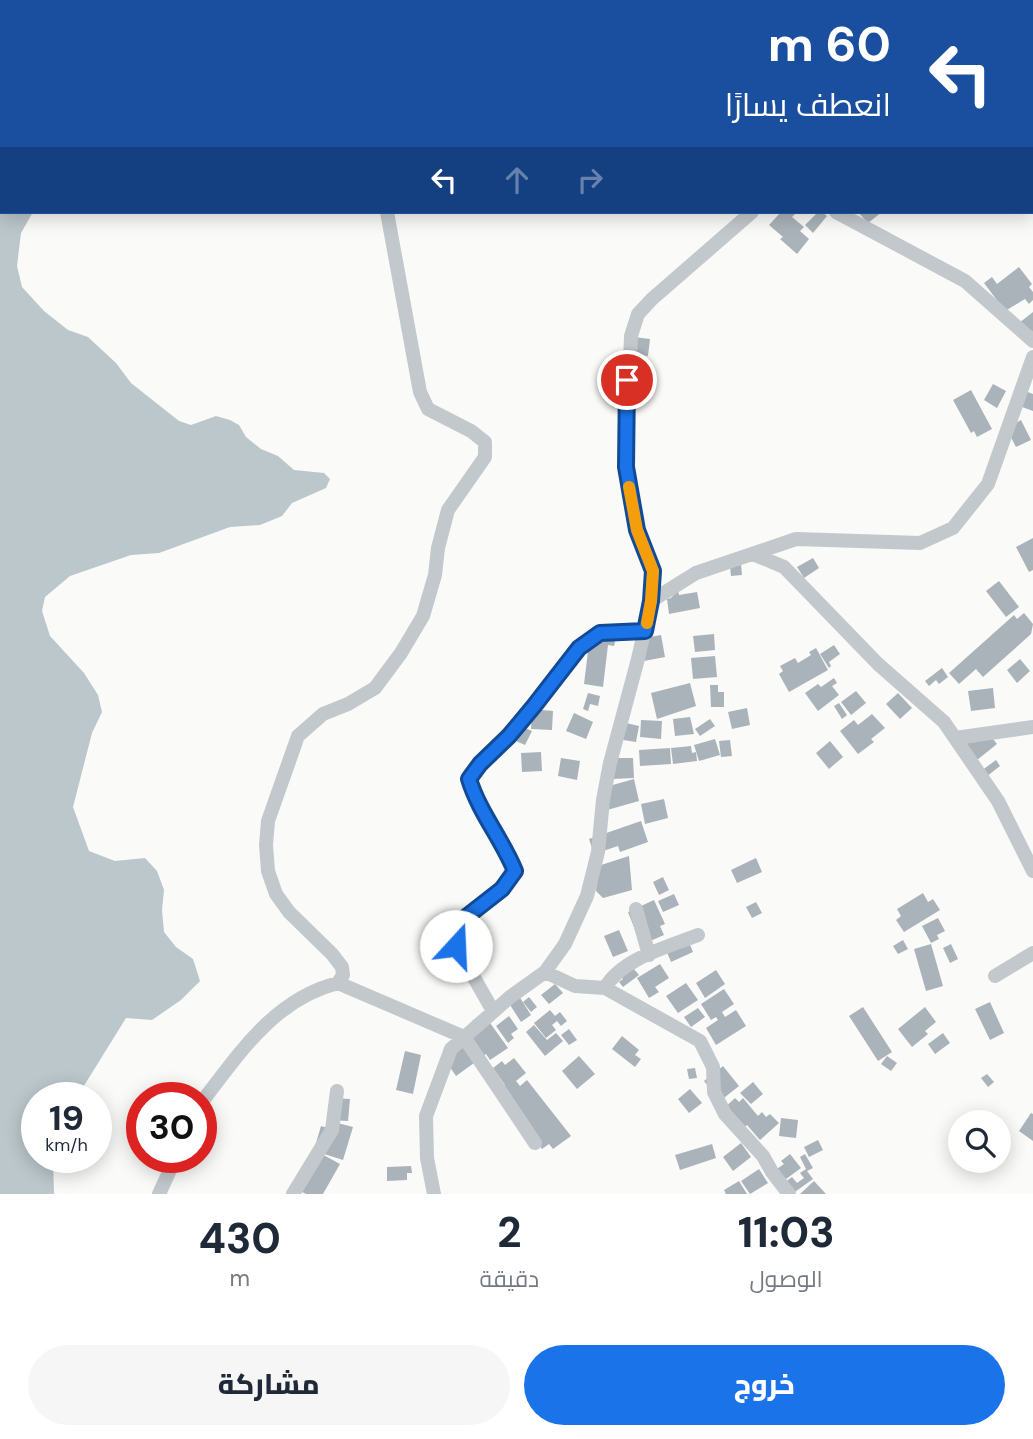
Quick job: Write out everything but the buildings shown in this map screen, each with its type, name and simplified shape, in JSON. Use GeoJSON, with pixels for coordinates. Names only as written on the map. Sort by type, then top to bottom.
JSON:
{"type":"FeatureCollection","features":[{"type":"Feature","properties":{"kind":"street"},"geometry":{"type":"LineString","coordinates":[[338,983],[343,975],[342,967],[289,912],[276,894],[268,870],[268,821],[298,736],[323,714],[348,704],[375,688],[401,653],[423,616],[435,575],[438,548],[448,510],[485,457],[485,442],[471,431],[428,409],[420,392],[387,214]]}},
{"type":"Feature","properties":{"kind":"street"},"geometry":{"type":"LineString","coordinates":[[433,1194],[427,1158],[426,1116],[451,1049],[493,1011],[545,972],[565,944],[587,897],[598,852],[610,763],[651,601],[653,571],[637,530],[626,467],[631,336],[638,314],[750,214]]}},
{"type":"Feature","properties":{"kind":"street"},"geometry":{"type":"LineString","coordinates":[[840,214],[965,281],[1033,341]]}},
{"type":"Feature","properties":{"kind":"street"},"geometry":{"type":"LineString","coordinates":[[651,601],[696,573],[796,539],[920,543],[953,528],[988,484],[1033,357]]}},
{"type":"Feature","properties":{"kind":"street"},"geometry":{"type":"LineString","coordinates":[[753,554],[784,567],[878,664],[944,722],[998,801],[1033,871]]}},
{"type":"Feature","properties":{"kind":"street"},"geometry":{"type":"LineString","coordinates":[[493,1011],[456,946],[455,929],[461,921],[502,889],[515,871],[509,855],[475,798],[469,779],[480,764],[509,736],[579,648],[600,633],[645,631]]}},
{"type":"Feature","properties":{"kind":"street"},"geometry":{"type":"LineString","coordinates":[[955,738],[1033,727]]}},
{"type":"Feature","properties":{"kind":"street"},"geometry":{"type":"LineString","coordinates":[[636,909],[649,956]]}},
{"type":"Feature","properties":{"kind":"street"},"geometry":{"type":"LineString","coordinates":[[605,988],[624,968],[698,935]]}},
{"type":"Feature","properties":{"kind":"street"},"geometry":{"type":"LineString","coordinates":[[995,976],[1033,953]]}},
{"type":"Feature","properties":{"kind":"street"},"geometry":{"type":"LineString","coordinates":[[545,972],[575,986],[605,988],[700,1041],[713,1067],[714,1092],[725,1114],[763,1156],[789,1194]]}},
{"type":"Feature","properties":{"kind":"street"},"geometry":{"type":"LineString","coordinates":[[217,1082],[253,1036],[284,1009],[316,988],[338,983],[464,1037],[536,1143]]}},
{"type":"Feature","properties":{"kind":"street"},"geometry":{"type":"LineString","coordinates":[[293,1194],[332,1130],[337,1091]]}},
{"type":"Feature","properties":{"kind":"street"},"geometry":{"type":"LineString","coordinates":[[159,1194],[169,1173]]}},
{"type":"Feature","properties":{"kind":"shaded area"},"geometry":{"type":"Polygon","coordinates":[[[0,214],[32,214],[21,233],[17,266],[22,287],[44,311],[68,330],[88,337],[116,363],[131,383],[179,421],[191,425],[216,416],[230,420],[239,425],[246,437],[261,449],[278,456],[294,470],[324,473],[330,479],[326,488],[292,503],[282,516],[260,525],[230,527],[159,553],[131,555],[70,576],[45,597],[42,611],[50,636],[84,673],[98,695],[102,712],[92,733],[73,807],[89,851],[115,861],[145,858],[157,871],[164,890],[164,932],[176,947],[193,959],[200,981],[181,1000],[152,1020],[126,1018],[86,1082],[21,1082],[21,1173],[53,1173],[54,1194],[0,1194],[0,214]]]}},
{"type":"Feature","properties":{"kind":"slow traffic"},"geometry":{"type":"LineString","coordinates":[[629,487],[637,530],[653,571],[647,623]]}},
{"type":"Feature","properties":{"kind":"route"},"geometry":{"type":"LineString","coordinates":[[456,946],[455,929],[461,921],[502,889],[515,871],[509,855],[475,798],[469,779],[480,764],[509,736],[579,648],[600,633],[645,631],[653,571],[637,530],[626,467],[627,380]]}}]}
